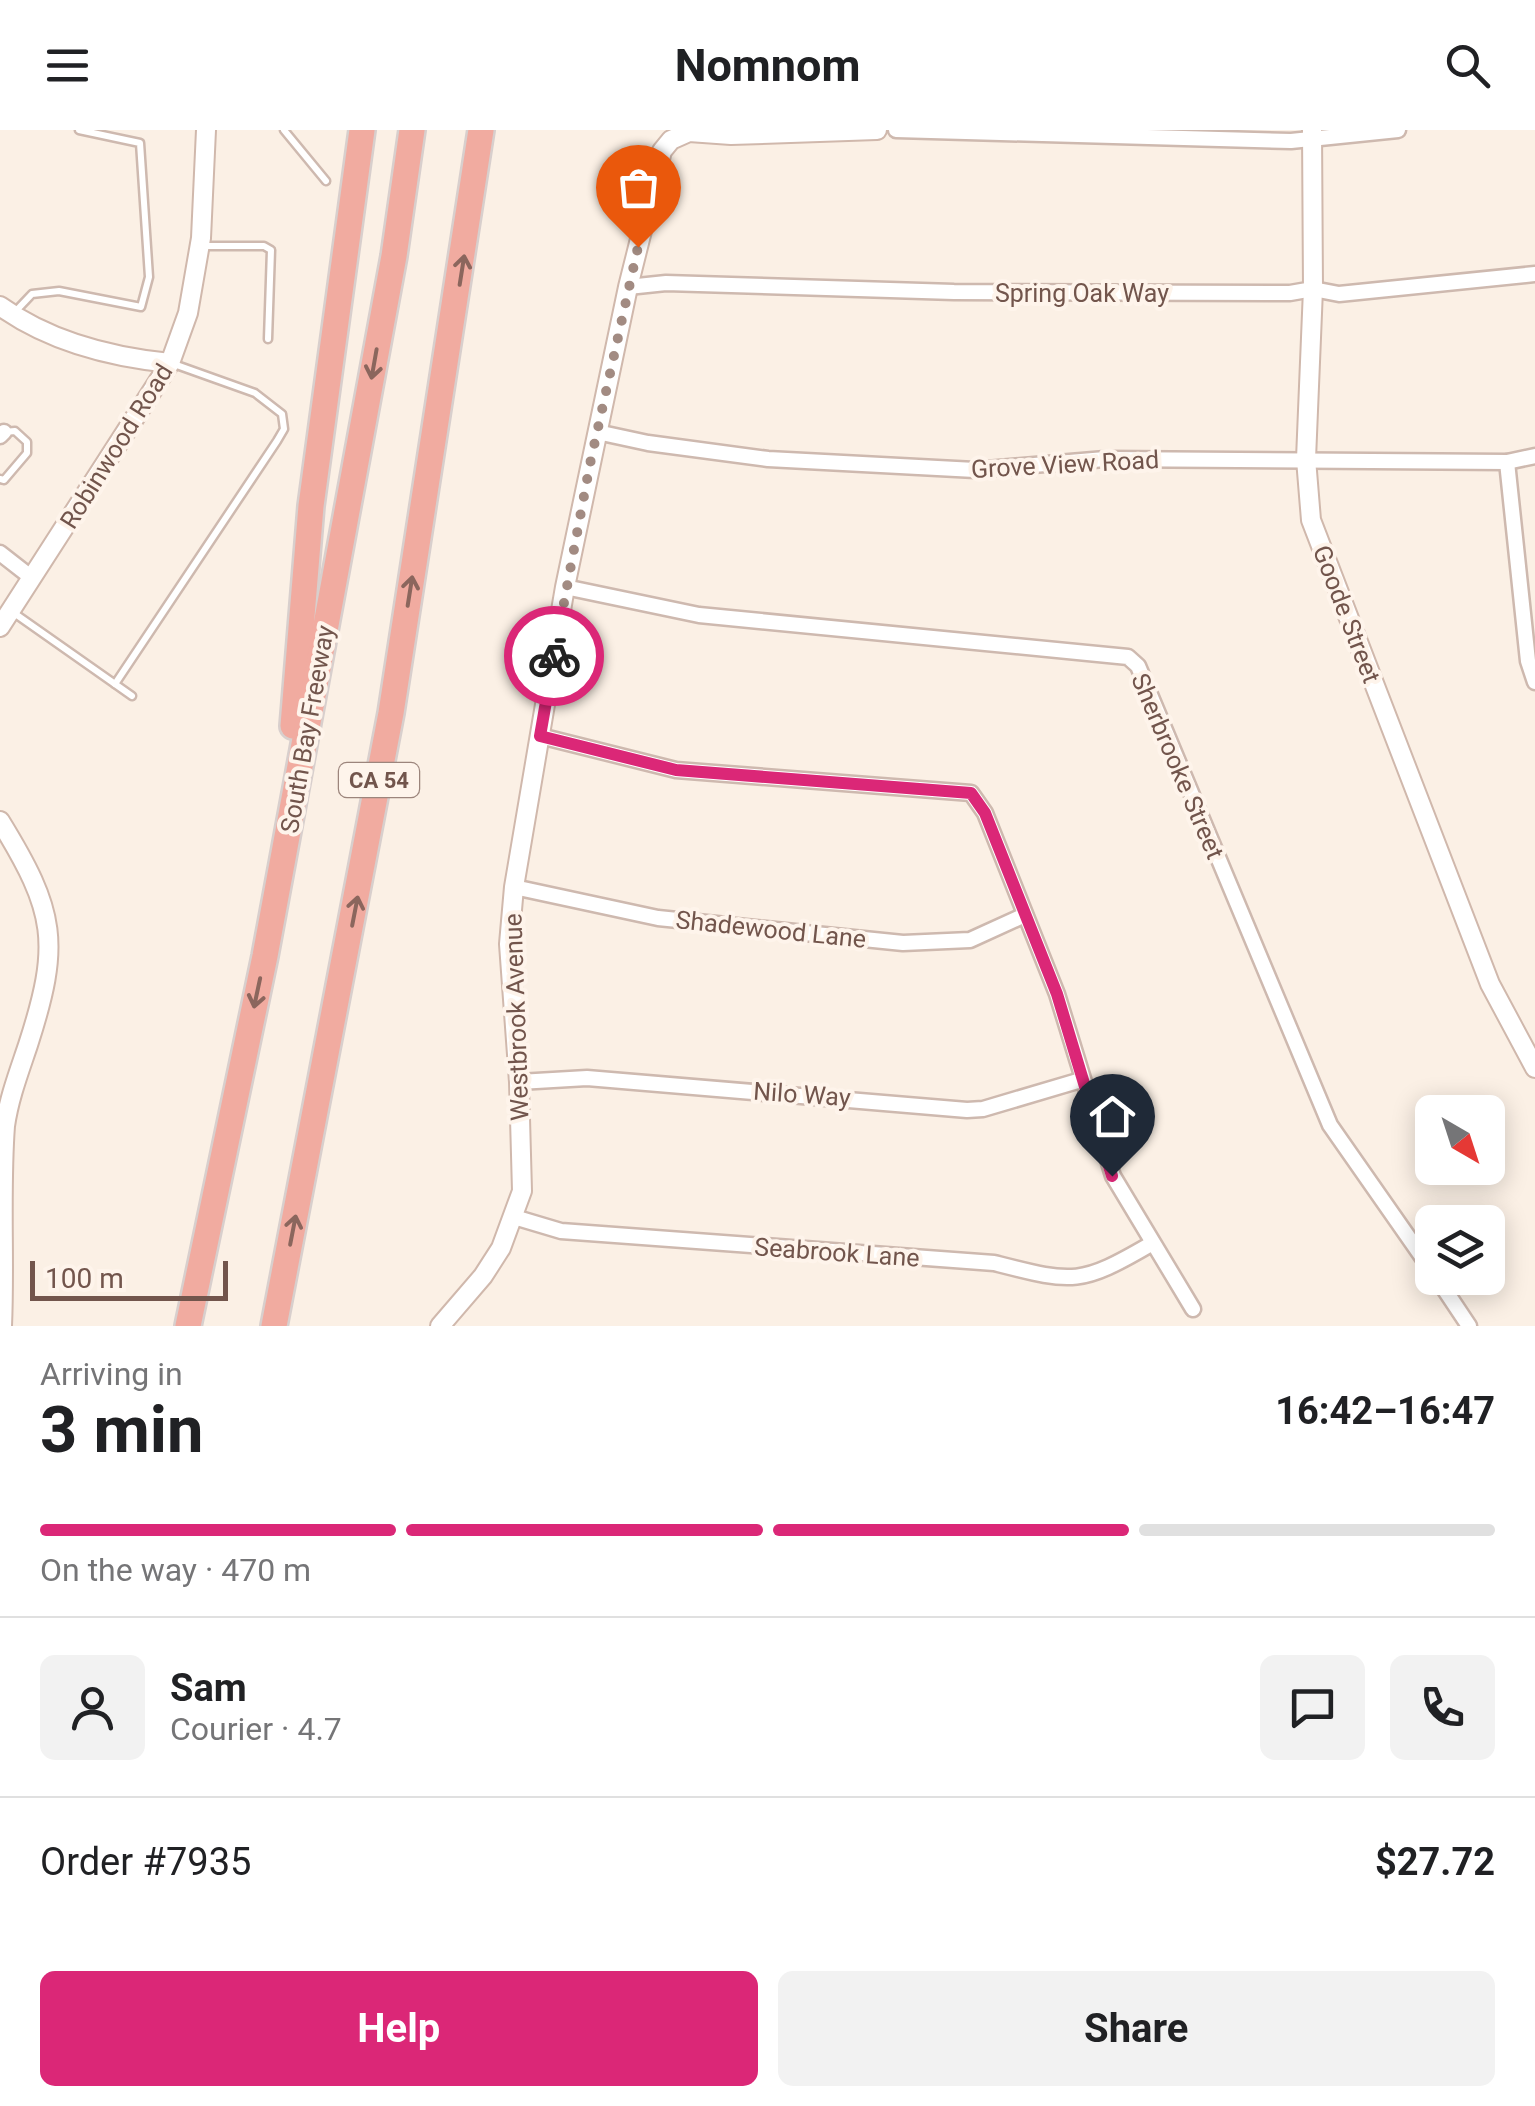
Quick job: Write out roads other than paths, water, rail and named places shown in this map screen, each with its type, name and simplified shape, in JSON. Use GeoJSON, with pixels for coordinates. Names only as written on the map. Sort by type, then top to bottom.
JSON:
{"type":"FeatureCollection","features":[{"type":"Feature","properties":{"kind":"highway"},"geometry":{"type":"LineString","coordinates":[[282,863],[311,506],[362,130]]}},
{"type":"Feature","properties":{"kind":"highway","name":"South Bay Freeway"},"geometry":{"type":"LineString","coordinates":[[188,1326],[282,863],[394,256],[412,130]]}},
{"type":"Feature","properties":{"kind":"highway","name":"CA 54"},"geometry":{"type":"LineString","coordinates":[[274,1326],[384,749],[481,130]]}},
{"type":"Feature","properties":{"kind":"highway"},"geometry":{"type":"LineString","coordinates":[[468,230],[494,130]]}},
{"type":"Feature","properties":{"kind":"street","name":"Robinwood Road"},"geometry":{"type":"LineString","coordinates":[[0,628],[170,363],[188,313],[200,246],[206,130]]}},
{"type":"Feature","properties":{"kind":"street","name":"Westbrook Avenue"},"geometry":{"type":"LineString","coordinates":[[449,1323],[494,1259],[522,1192],[509,944],[514,886],[565,587],[628,287],[662,150],[671,140],[689,132],[709,135],[877,130]]}},
{"type":"Feature","properties":{"kind":"street"},"geometry":{"type":"LineString","coordinates":[[896,130],[982,134],[1312,134],[1398,130]]}},
{"type":"Feature","properties":{"kind":"street","name":"Goode Street"},"geometry":{"type":"LineString","coordinates":[[1312,134],[1313,289],[1306,459],[1311,520],[1490,984],[1535,1068]]}},
{"type":"Feature","properties":{"kind":"street","name":"Spring Oak Way"},"geometry":{"type":"LineString","coordinates":[[628,287],[666,283],[954,292],[1290,293],[1313,289],[1339,294],[1535,274]]}},
{"type":"Feature","properties":{"kind":"street"},"geometry":{"type":"LineString","coordinates":[[6,310],[83,348],[170,363]]}},
{"type":"Feature","properties":{"kind":"street","name":"Grove View Road"},"geometry":{"type":"LineString","coordinates":[[597,432],[768,459],[975,470],[1106,459],[1507,462],[1535,456]]}},
{"type":"Feature","properties":{"kind":"street"},"geometry":{"type":"LineString","coordinates":[[1507,462],[1528,660],[1535,682]]}},
{"type":"Feature","properties":{"kind":"street"},"geometry":{"type":"LineString","coordinates":[[0,552],[32,578]]}},
{"type":"Feature","properties":{"kind":"street","name":"Sherbrooke Street"},"geometry":{"type":"LineString","coordinates":[[565,587],[715,617],[1128,657],[1138,666],[1330,1126],[1415,1247]]}},
{"type":"Feature","properties":{"kind":"street"},"geometry":{"type":"LineString","coordinates":[[540,736],[676,770],[971,793],[985,813],[1057,994],[1112,1176],[1193,1310]]}},
{"type":"Feature","properties":{"kind":"street"},"geometry":{"type":"LineString","coordinates":[[0,821],[34,878],[46,910],[49,937],[47,979],[12,1094],[0,1164],[2,1326]]}},
{"type":"Feature","properties":{"kind":"street","name":"Shadewood Lane"},"geometry":{"type":"LineString","coordinates":[[514,886],[658,918],[903,944],[970,940],[1025,915]]}},
{"type":"Feature","properties":{"kind":"street","name":"Nilo Way"},"geometry":{"type":"LineString","coordinates":[[519,1082],[586,1078],[899,1102],[950,1110],[984,1109],[1081,1080]]}},
{"type":"Feature","properties":{"kind":"street","name":"Seabrook Lane"},"geometry":{"type":"LineString","coordinates":[[514,1217],[561,1231],[994,1263],[1051,1278],[1082,1278],[1104,1272],[1151,1244]]}},
{"type":"Feature","properties":{"kind":"street"},"geometry":{"type":"LineString","coordinates":[[1448,1295],[1468,1326]]}},
{"type":"Feature","properties":{"kind":"lane"},"geometry":{"type":"LineString","coordinates":[[6,310],[32,294],[59,291],[141,307],[149,277],[140,143],[79,130]]}},
{"type":"Feature","properties":{"kind":"lane"},"geometry":{"type":"LineString","coordinates":[[284,130],[326,180]]}},
{"type":"Feature","properties":{"kind":"lane"},"geometry":{"type":"LineString","coordinates":[[200,246],[264,246],[271,250],[268,338]]}},
{"type":"Feature","properties":{"kind":"lane"},"geometry":{"type":"LineString","coordinates":[[114,684],[284,429],[282,414],[265,398],[170,363]]}},
{"type":"Feature","properties":{"kind":"lane"},"geometry":{"type":"LineString","coordinates":[[0,479],[4,480],[27,453],[27,442],[16,432],[2,434]]}},
{"type":"Feature","properties":{"kind":"lane"},"geometry":{"type":"LineString","coordinates":[[11,610],[132,696]]}}]}
